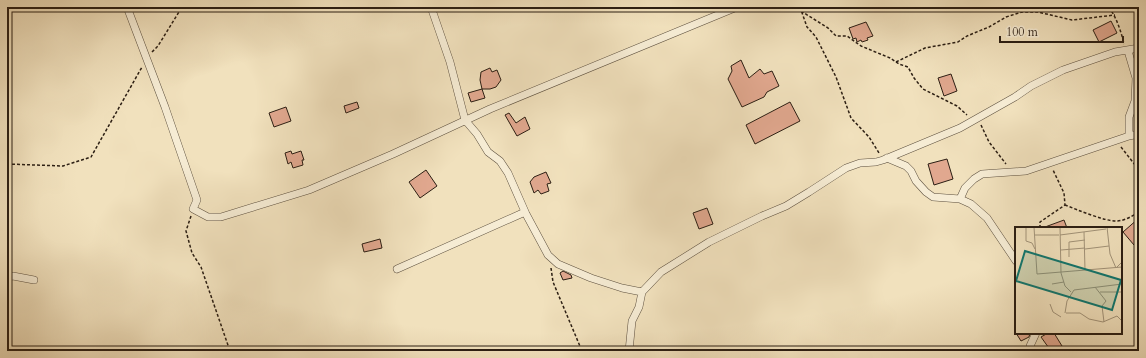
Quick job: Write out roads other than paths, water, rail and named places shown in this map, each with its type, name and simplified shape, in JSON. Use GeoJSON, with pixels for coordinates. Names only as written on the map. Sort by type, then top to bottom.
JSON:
{"type":"FeatureCollection","features":[{"type":"Feature","properties":{"kind":"street"},"geometry":{"type":"LineString","coordinates":[[127,7],[165,107],[197,200],[193,209],[208,217],[221,217],[309,190],[393,154],[465,120],[720,10],[737,7]]}},
{"type":"Feature","properties":{"kind":"street"},"geometry":{"type":"LineString","coordinates":[[431,7],[450,62],[465,120],[477,134],[488,152],[500,161],[508,172],[525,212],[548,254],[558,264],[591,278],[622,288],[642,292]]}},
{"type":"Feature","properties":{"kind":"street"},"geometry":{"type":"LineString","coordinates":[[629,351],[632,321],[639,307],[642,292],[661,272],[709,242],[786,206],[846,168],[860,163],[876,162],[932,140],[975,119],[1015,97],[1031,86],[1063,70],[1115,52],[1139,48]]}},
{"type":"Feature","properties":{"kind":"street"},"geometry":{"type":"LineString","coordinates":[[1127,51],[1136,78],[1129,136]]}},
{"type":"Feature","properties":{"kind":"street"},"geometry":{"type":"LineString","coordinates":[[960,199],[965,188],[974,179],[982,174],[1026,171],[1113,141],[1139,134]]}},
{"type":"Feature","properties":{"kind":"street"},"geometry":{"type":"LineString","coordinates":[[885,159],[906,166],[912,171],[916,181],[933,197],[960,199],[971,204],[987,218],[1015,260]]}},
{"type":"Feature","properties":{"kind":"street"},"geometry":{"type":"LineString","coordinates":[[397,269],[525,212]]}},
{"type":"Feature","properties":{"kind":"street"},"geometry":{"type":"LineString","coordinates":[[7,277],[13,276],[34,280]]}},
{"type":"Feature","properties":{"kind":"street"},"geometry":{"type":"LineString","coordinates":[[1031,351],[1030,346],[1036,334]]}}]}
